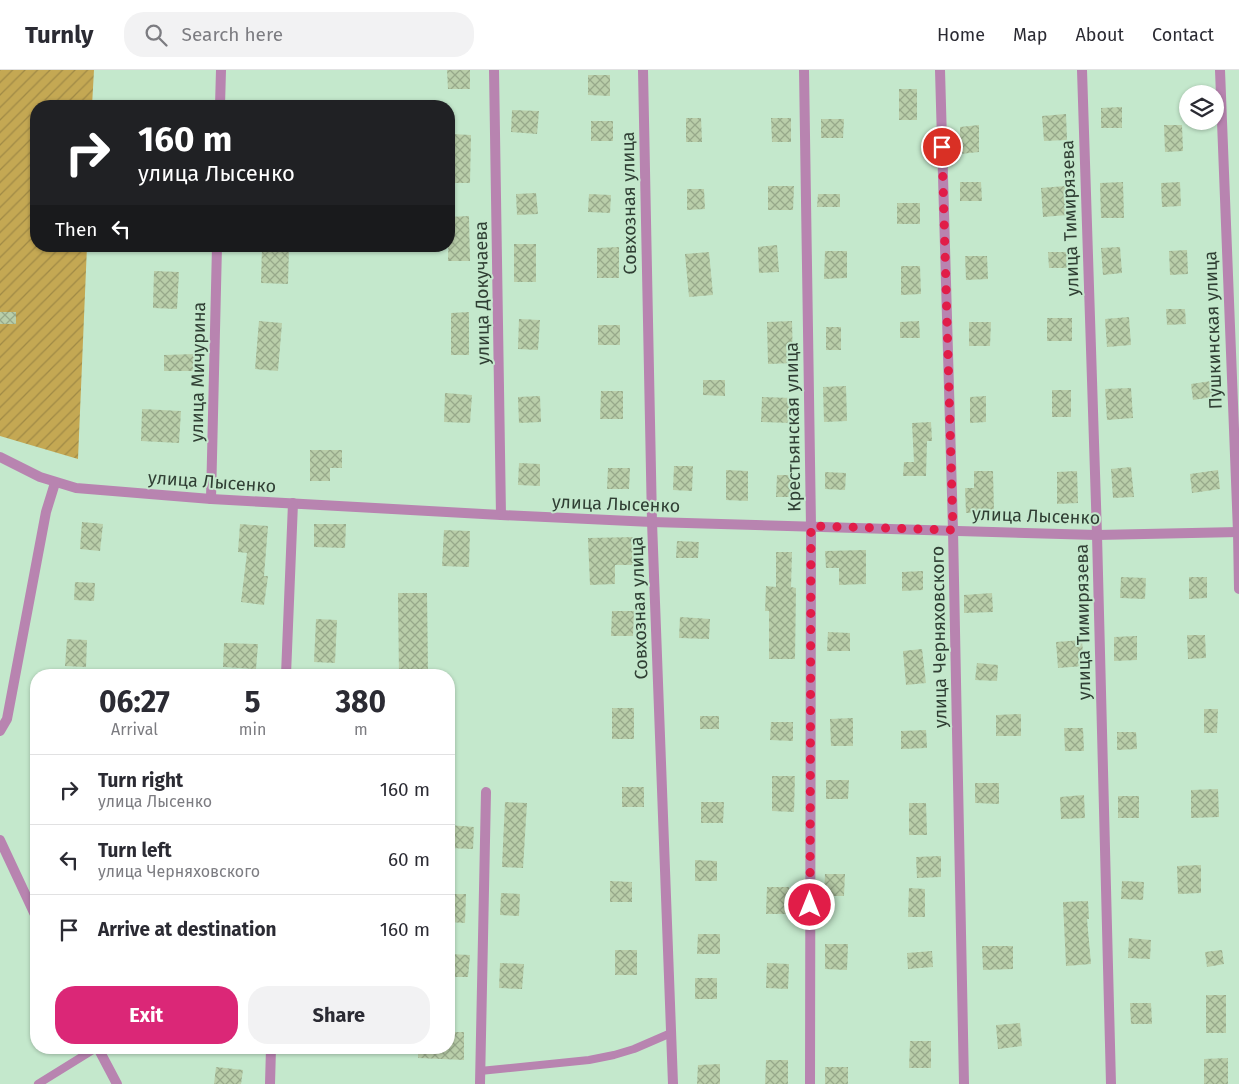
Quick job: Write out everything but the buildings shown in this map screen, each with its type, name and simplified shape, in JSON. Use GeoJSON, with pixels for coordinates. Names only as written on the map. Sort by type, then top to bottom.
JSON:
{"type":"FeatureCollection","features":[{"type":"Feature","properties":{"kind":"street"},"geometry":{"type":"LineString","coordinates":[[220,100],[221,70]]}},
{"type":"Feature","properties":{"kind":"street","name":"улица Докучаева"},"geometry":{"type":"LineString","coordinates":[[494,70],[502,516]]}},
{"type":"Feature","properties":{"kind":"street","name":"Совхозная улица"},"geometry":{"type":"LineString","coordinates":[[642,70],[652,522],[673,1084]]}},
{"type":"Feature","properties":{"kind":"street","name":"Крестьянская улица"},"geometry":{"type":"LineString","coordinates":[[804,70],[811,526],[810,1084]]}},
{"type":"Feature","properties":{"kind":"street","name":"улица Черняховского"},"geometry":{"type":"LineString","coordinates":[[940,70],[953,530],[964,1084]]}},
{"type":"Feature","properties":{"kind":"street","name":"улица Тимирязева"},"geometry":{"type":"LineString","coordinates":[[1082,70],[1097,535],[1111,1084]]}},
{"type":"Feature","properties":{"kind":"street","name":"Пушкинская улица"},"geometry":{"type":"LineString","coordinates":[[1220,70],[1239,532],[1239,589]]}},
{"type":"Feature","properties":{"kind":"street","name":"улица Мичурина"},"geometry":{"type":"LineString","coordinates":[[211,499],[217,252]]}},
{"type":"Feature","properties":{"kind":"street","name":"улица Лысенко"},"geometry":{"type":"LineString","coordinates":[[0,456],[40,477],[76,488],[211,499],[502,516],[652,522],[1097,535],[1239,532]]}},
{"type":"Feature","properties":{"kind":"street"},"geometry":{"type":"LineString","coordinates":[[0,731],[46,512],[55,483]]}},
{"type":"Feature","properties":{"kind":"street"},"geometry":{"type":"LineString","coordinates":[[286,669],[293,503]]}},
{"type":"Feature","properties":{"kind":"street"},"geometry":{"type":"LineString","coordinates":[[480,1084],[486,792]]}},
{"type":"Feature","properties":{"kind":"street"},"geometry":{"type":"LineString","coordinates":[[0,840],[30,904]]}},
{"type":"Feature","properties":{"kind":"street"},"geometry":{"type":"LineString","coordinates":[[100,1054],[117,1084]]}},
{"type":"Feature","properties":{"kind":"street"},"geometry":{"type":"LineString","coordinates":[[270,1084],[271,1054]]}},
{"type":"Feature","properties":{"kind":"lane"},"geometry":{"type":"LineString","coordinates":[[480,1071],[589,1060],[634,1049],[672,1033]]}},
{"type":"Feature","properties":{"kind":"lane"},"geometry":{"type":"LineString","coordinates":[[38,1084],[87,1054]]}},
{"type":"Feature","properties":{"kind":"shaded area"},"geometry":{"type":"Polygon","coordinates":[[[0,70],[94,70],[92,100],[30,100],[30,252],[87,252],[78,459],[0,436],[0,70]]]}},
{"type":"Feature","properties":{"kind":"route"},"geometry":{"type":"LineString","coordinates":[[810,905],[811,526],[953,530],[942,147]]}}]}
